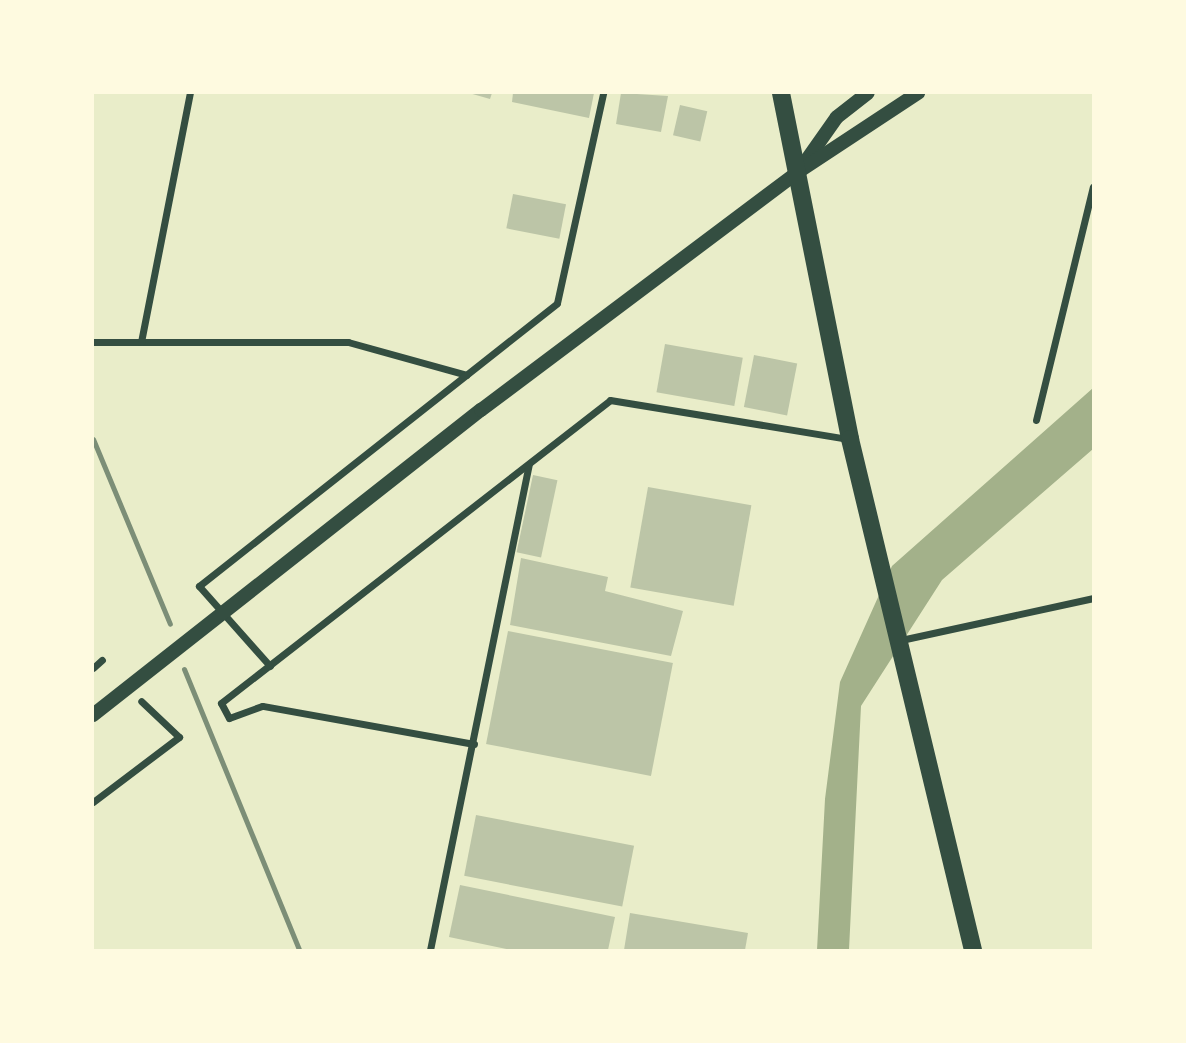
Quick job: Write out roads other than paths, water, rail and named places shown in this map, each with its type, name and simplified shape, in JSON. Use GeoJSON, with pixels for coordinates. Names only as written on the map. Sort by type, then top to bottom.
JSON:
{"type":"FeatureCollection","features":[{"type":"Feature","properties":{"kind":"main road"},"geometry":{"type":"LineString","coordinates":[[781,93],[799,172],[850,439],[901,640],[973,950]]}},
{"type":"Feature","properties":{"kind":"main road"},"geometry":{"type":"LineString","coordinates":[[799,172],[837,117],[868,93]]}},
{"type":"Feature","properties":{"kind":"main road"},"geometry":{"type":"LineString","coordinates":[[93,715],[481,410],[799,172],[918,93]]}},
{"type":"Feature","properties":{"kind":"street"},"geometry":{"type":"LineString","coordinates":[[141,342],[190,93]]}},
{"type":"Feature","properties":{"kind":"street"},"geometry":{"type":"LineString","coordinates":[[270,666],[199,586],[557,303],[603,93]]}},
{"type":"Feature","properties":{"kind":"street"},"geometry":{"type":"LineString","coordinates":[[1036,420],[1093,187]]}},
{"type":"Feature","properties":{"kind":"street"},"geometry":{"type":"LineString","coordinates":[[93,342],[348,342],[467,375]]}},
{"type":"Feature","properties":{"kind":"street"},"geometry":{"type":"LineString","coordinates":[[474,744],[262,706],[229,718],[221,703],[610,400],[850,439]]}},
{"type":"Feature","properties":{"kind":"street"},"geometry":{"type":"LineString","coordinates":[[430,950],[530,464]]}},
{"type":"Feature","properties":{"kind":"street"},"geometry":{"type":"LineString","coordinates":[[901,640],[1093,598]]}},
{"type":"Feature","properties":{"kind":"street"},"geometry":{"type":"LineString","coordinates":[[93,668],[102,660]]}},
{"type":"Feature","properties":{"kind":"street"},"geometry":{"type":"LineString","coordinates":[[93,802],[179,737],[141,701]]}},
{"type":"Feature","properties":{"kind":"railway"},"geometry":{"type":"LineString","coordinates":[[93,439],[170,624]]}},
{"type":"Feature","properties":{"kind":"railway"},"geometry":{"type":"LineString","coordinates":[[184,669],[299,950]]}}]}
